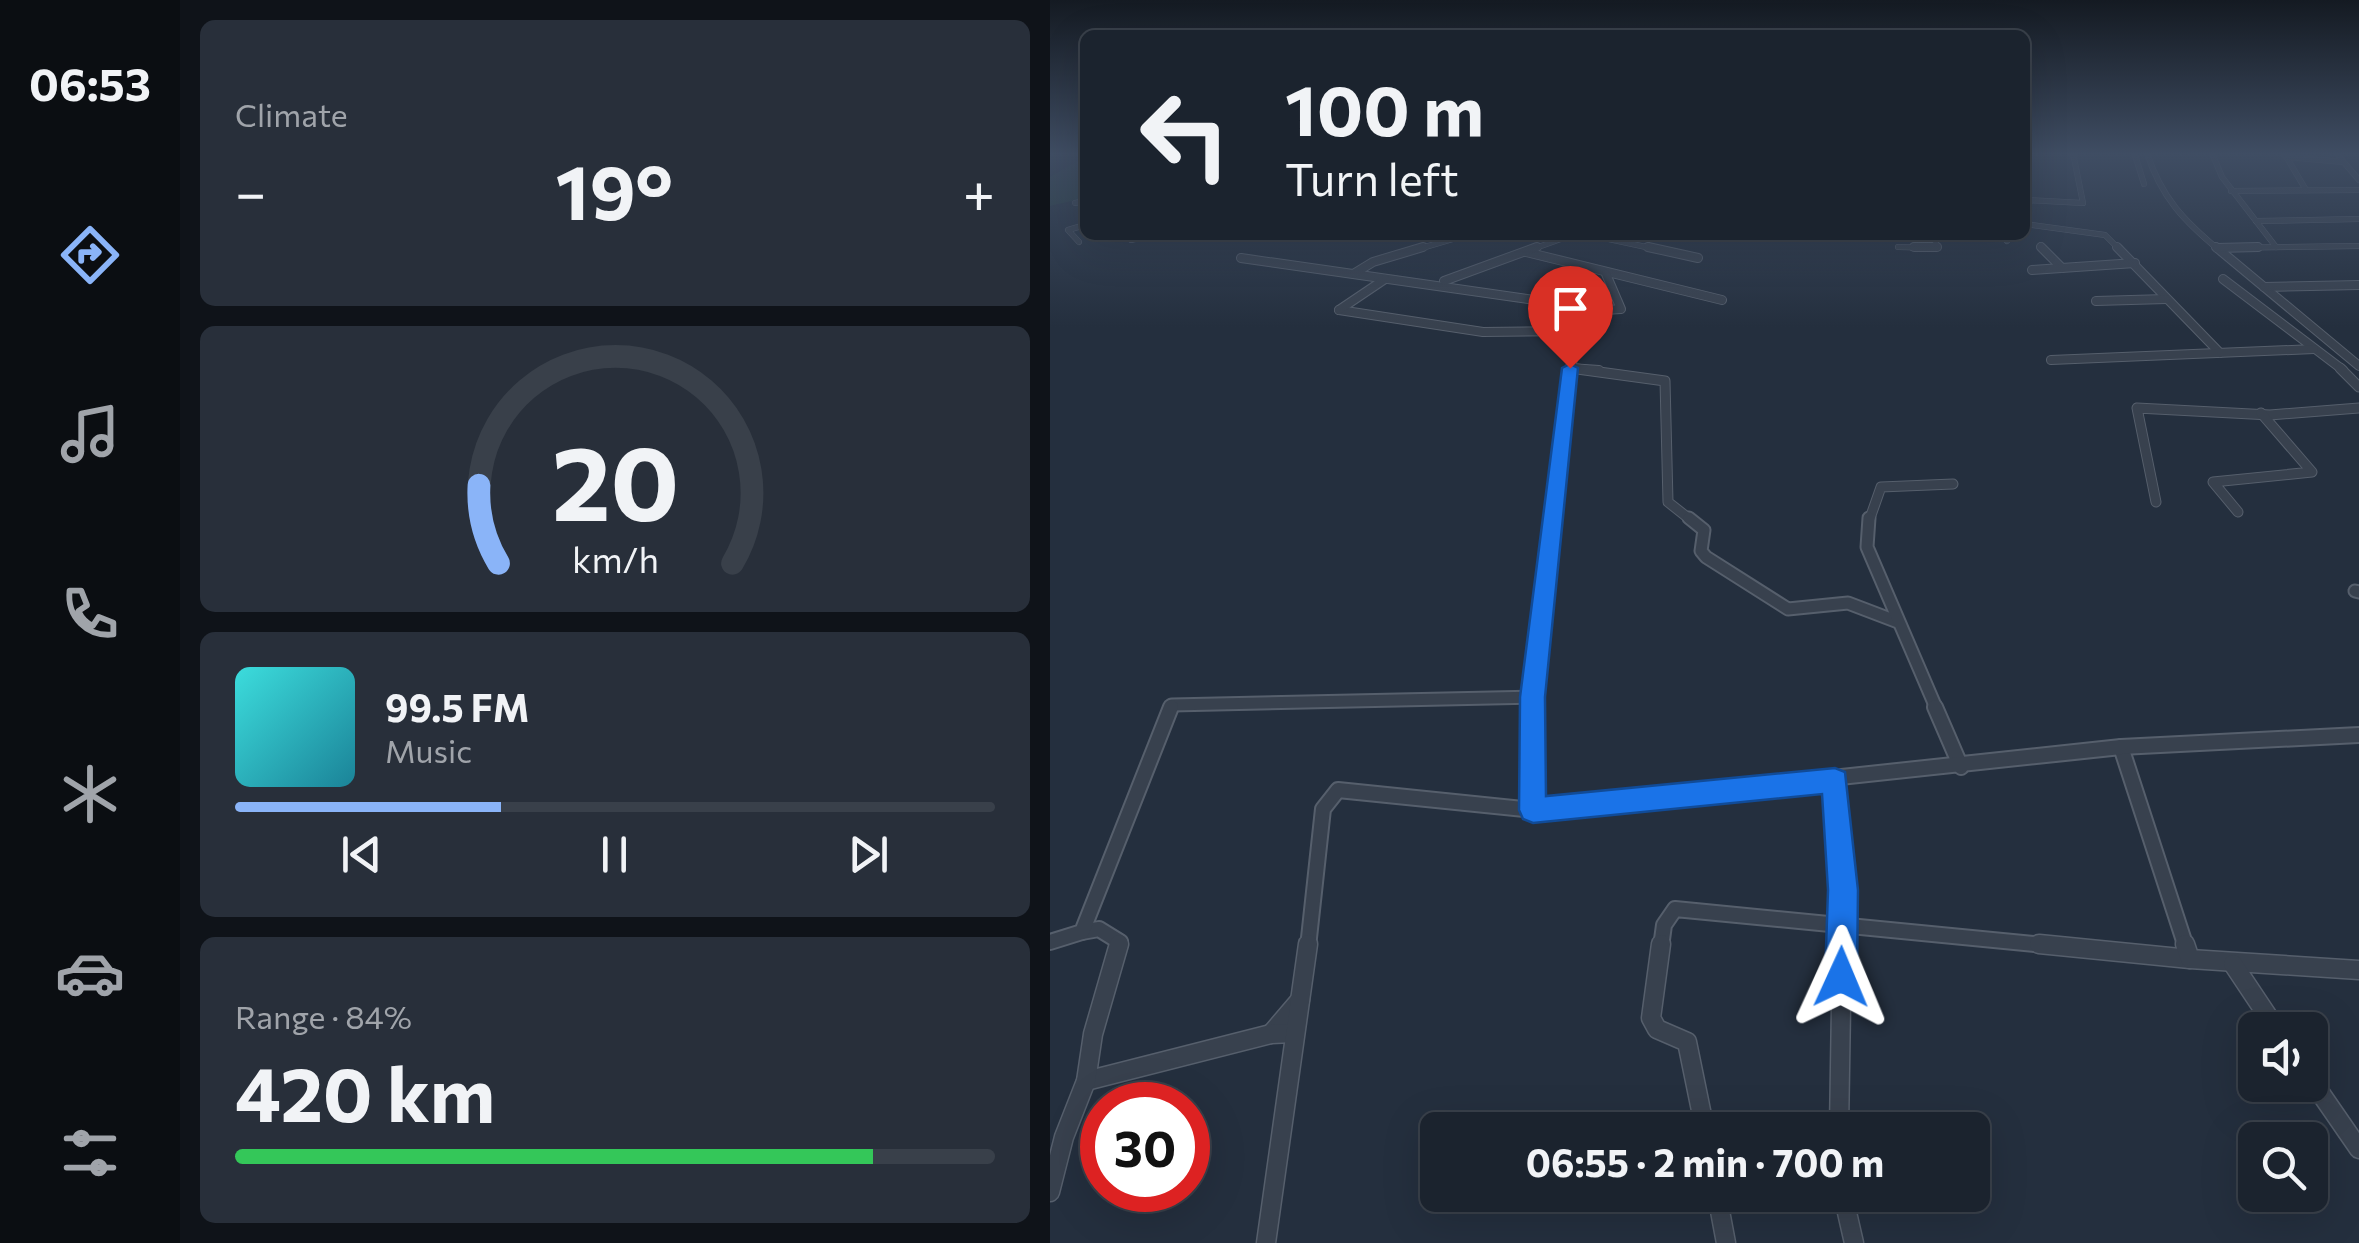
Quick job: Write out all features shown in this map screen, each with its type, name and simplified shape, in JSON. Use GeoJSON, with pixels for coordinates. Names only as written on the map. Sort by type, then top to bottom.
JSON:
{"type":"FeatureCollection","features":[{"type":"Feature","properties":{"kind":"street"},"geometry":{"type":"LineString","coordinates":[[2175,211],[2359,366]]}},
{"type":"Feature","properties":{"kind":"street"},"geometry":{"type":"LineString","coordinates":[[2248,211],[2276,247]]}},
{"type":"Feature","properties":{"kind":"street"},"geometry":{"type":"LineString","coordinates":[[2256,221],[2359,219]]}},
{"type":"Feature","properties":{"kind":"street"},"geometry":{"type":"LineString","coordinates":[[2030,224],[2098,232],[2135,264],[2220,353]]}},
{"type":"Feature","properties":{"kind":"street"},"geometry":{"type":"LineString","coordinates":[[1079,242],[1068,230],[1080,226]]}},
{"type":"Feature","properties":{"kind":"street"},"geometry":{"type":"LineString","coordinates":[[1355,273],[1373,262],[1448,240]]}},
{"type":"Feature","properties":{"kind":"street"},"geometry":{"type":"LineString","coordinates":[[1440,283],[1558,240]]}},
{"type":"Feature","properties":{"kind":"street"},"geometry":{"type":"LineString","coordinates":[[1613,240],[1698,258]]}},
{"type":"Feature","properties":{"kind":"street"},"geometry":{"type":"LineString","coordinates":[[1898,247],[1937,248],[1935,240]]}},
{"type":"Feature","properties":{"kind":"street"},"geometry":{"type":"LineString","coordinates":[[2040,246],[2062,268]]}},
{"type":"Feature","properties":{"kind":"street"},"geometry":{"type":"LineString","coordinates":[[2217,248],[2359,246]]}},
{"type":"Feature","properties":{"kind":"street"},"geometry":{"type":"LineString","coordinates":[[1526,252],[1722,300]]}},
{"type":"Feature","properties":{"kind":"street"},"geometry":{"type":"LineString","coordinates":[[1241,258],[1440,283],[1604,310],[1621,309],[1606,274]]}},
{"type":"Feature","properties":{"kind":"street"},"geometry":{"type":"LineString","coordinates":[[2032,270],[2135,264]]}},
{"type":"Feature","properties":{"kind":"street"},"geometry":{"type":"LineString","coordinates":[[1385,279],[1339,310],[1483,332],[1580,331]]}},
{"type":"Feature","properties":{"kind":"street"},"geometry":{"type":"LineString","coordinates":[[2222,279],[2314,349],[2328,355],[2359,386]]}},
{"type":"Feature","properties":{"kind":"street"},"geometry":{"type":"LineString","coordinates":[[2264,287],[2359,285]]}},
{"type":"Feature","properties":{"kind":"street"},"geometry":{"type":"LineString","coordinates":[[2096,301],[2166,299]]}},
{"type":"Feature","properties":{"kind":"street"},"geometry":{"type":"LineString","coordinates":[[1533,810],[1532,697],[1570,368],[1580,331],[1604,310]]}},
{"type":"Feature","properties":{"kind":"street"},"geometry":{"type":"LineString","coordinates":[[2052,360],[2314,349]]}},
{"type":"Feature","properties":{"kind":"street"},"geometry":{"type":"LineString","coordinates":[[1570,368],[1612,370],[1665,381],[1668,502],[1704,530],[1700,551],[1706,557],[1788,609],[1848,603],[1898,622]]}},
{"type":"Feature","properties":{"kind":"street"},"geometry":{"type":"LineString","coordinates":[[2156,502],[2137,408],[2261,413],[2359,408]]}},
{"type":"Feature","properties":{"kind":"street"},"geometry":{"type":"LineString","coordinates":[[2238,512],[2213,482],[2312,472],[2261,413]]}},
{"type":"Feature","properties":{"kind":"street"},"geometry":{"type":"LineString","coordinates":[[1953,484],[1893,483],[1881,487],[1870,511],[1867,546],[1962,768]]}},
{"type":"Feature","properties":{"kind":"street"},"geometry":{"type":"LineString","coordinates":[[1082,932],[1172,704],[1532,697]]}},
{"type":"Feature","properties":{"kind":"street"},"geometry":{"type":"LineString","coordinates":[[1266,1243],[1302,997],[1322,809],[1338,790],[1533,810],[1962,768],[2121,747],[2359,735]]}},
{"type":"Feature","properties":{"kind":"street"},"geometry":{"type":"LineString","coordinates":[[2121,747],[2190,958]]}},
{"type":"Feature","properties":{"kind":"street"},"geometry":{"type":"LineString","coordinates":[[1835,780],[1842,925],[1839,1112]]}},
{"type":"Feature","properties":{"kind":"street"},"geometry":{"type":"LineString","coordinates":[[1701,1112],[1687,1042],[1657,1029],[1651,1018],[1666,917],[1684,907],[2232,964],[2359,970]]}},
{"type":"Feature","properties":{"kind":"street"},"geometry":{"type":"LineString","coordinates":[[1050,942],[1099,929],[1120,942],[1092,1034],[1086,1080],[1064,1137],[1050,1192]]}},
{"type":"Feature","properties":{"kind":"street"},"geometry":{"type":"LineString","coordinates":[[2232,964],[2265,1012]]}},
{"type":"Feature","properties":{"kind":"street"},"geometry":{"type":"LineString","coordinates":[[1271,1034],[1302,997]]}},
{"type":"Feature","properties":{"kind":"street"},"geometry":{"type":"LineString","coordinates":[[1086,1080],[1271,1034],[1294,1033]]}},
{"type":"Feature","properties":{"kind":"street"},"geometry":{"type":"LineString","coordinates":[[2327,1102],[2359,1149]]}},
{"type":"Feature","properties":{"kind":"street"},"geometry":{"type":"LineString","coordinates":[[1720,1212],[1726,1243]]}},
{"type":"Feature","properties":{"kind":"street"},"geometry":{"type":"LineString","coordinates":[[1847,1212],[1854,1243]]}},
{"type":"Feature","properties":{"kind":"route"},"geometry":{"type":"LineString","coordinates":[[1570,368],[1554,539],[1532,697],[1533,810],[1835,780],[1843,890],[1841,977]]}}]}
